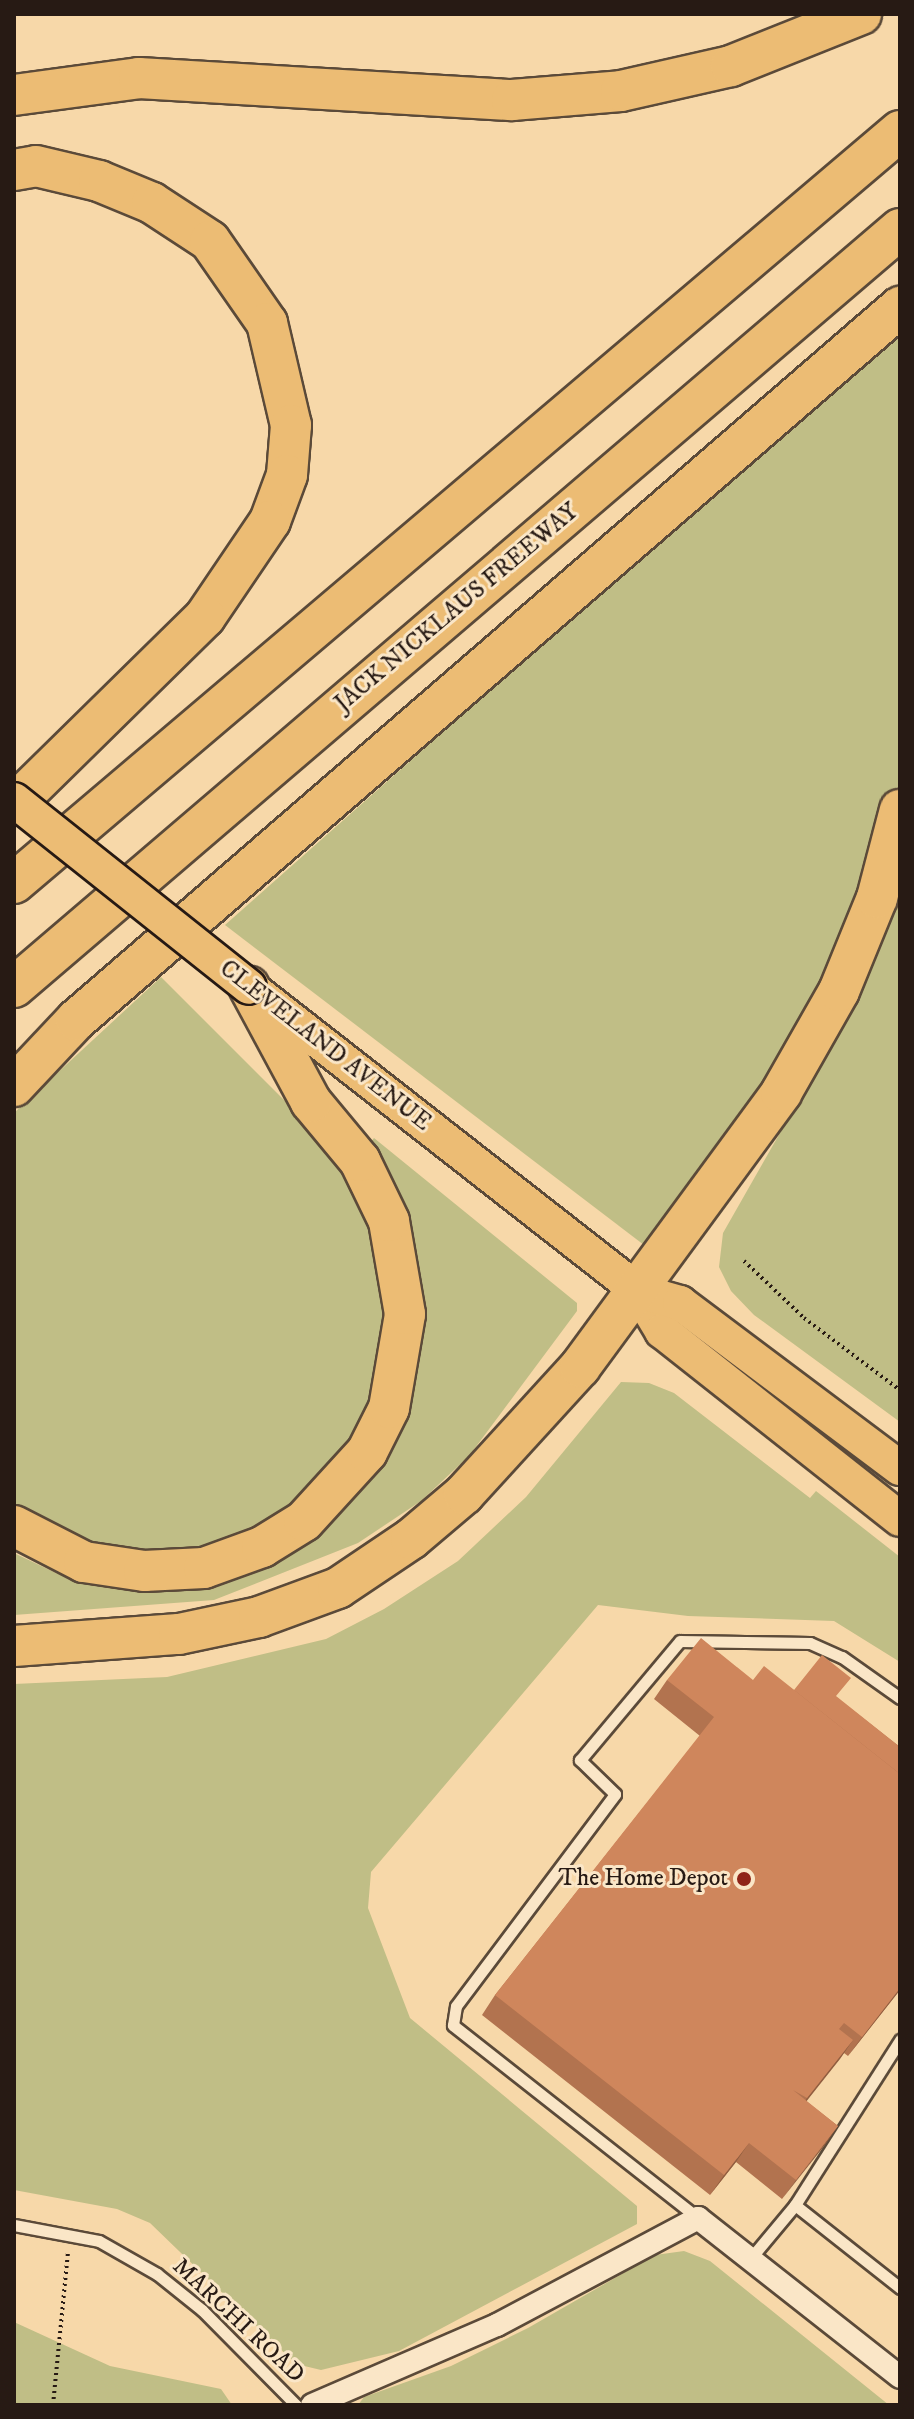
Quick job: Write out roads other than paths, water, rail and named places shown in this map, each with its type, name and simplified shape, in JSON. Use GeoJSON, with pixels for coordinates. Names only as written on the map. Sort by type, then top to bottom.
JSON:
{"type":"FeatureCollection","features":[{"type":"Feature","properties":{"kind":"highway"},"geometry":{"type":"LineString","coordinates":[[14,95],[139,78],[512,100],[621,91],[731,66],[861,14]]}},
{"type":"Feature","properties":{"kind":"highway"},"geometry":{"type":"LineString","coordinates":[[14,883],[900,131]]}},
{"type":"Feature","properties":{"kind":"highway"},"geometry":{"type":"LineString","coordinates":[[14,170],[36,166],[99,181],[152,203],[210,241],[267,323],[291,425],[287,475],[270,521],[205,617],[14,803]]}},
{"type":"Feature","properties":{"kind":"highway","name":"JACK NICKLAUS FREEWAY"},"geometry":{"type":"LineString","coordinates":[[14,987],[900,229]]}},
{"type":"Feature","properties":{"kind":"highway"},"geometry":{"type":"LineString","coordinates":[[14,1086],[87,1010],[900,307]]}},
{"type":"Feature","properties":{"kind":"highway"},"geometry":{"type":"LineString","coordinates":[[14,1646],[179,1634],[259,1617],[338,1588],[411,1539],[504,1454],[638,1291],[781,1093],[839,991],[877,898],[900,810]]}},
{"type":"Feature","properties":{"kind":"highway"},"geometry":{"type":"LineString","coordinates":[[14,1526],[84,1562],[144,1571],[204,1568],[262,1547],[304,1521],[367,1452],[389,1408],[405,1314],[389,1221],[360,1161],[311,1102],[249,987]]}},
{"type":"Feature","properties":{"kind":"main road","name":"CLEVELAND AVENUE"},"geometry":{"type":"LineString","coordinates":[[14,803],[638,1291],[662,1331],[900,1519]]}},
{"type":"Feature","properties":{"kind":"main road","name":"CLEVELAND AVENUE"},"geometry":{"type":"LineString","coordinates":[[638,1291],[680,1303],[900,1468]]}},
{"type":"Feature","properties":{"kind":"street"},"geometry":{"type":"LineString","coordinates":[[312,2405],[497,2325],[698,2218],[900,2377]]}},
{"type":"Feature","properties":{"kind":"lane"},"geometry":{"type":"LineString","coordinates":[[698,2218],[453,2025],[456,2006],[615,1794],[580,1760],[680,1641],[810,1643],[842,1657],[900,1698]]}},
{"type":"Feature","properties":{"kind":"lane"},"geometry":{"type":"LineString","coordinates":[[750,2259],[795,2205],[900,2040]]}},
{"type":"Feature","properties":{"kind":"lane"},"geometry":{"type":"LineString","coordinates":[[795,2205],[900,2288]]}},
{"type":"Feature","properties":{"kind":"lane","name":"MARCHI ROAD"},"geometry":{"type":"LineString","coordinates":[[14,2225],[99,2241],[157,2274],[202,2310],[296,2405]]}},
{"type":"Feature","properties":{"kind":"place","name":"The Home Depot"},"geometry":{"type":"Point","coordinates":[744,1879]}}]}
